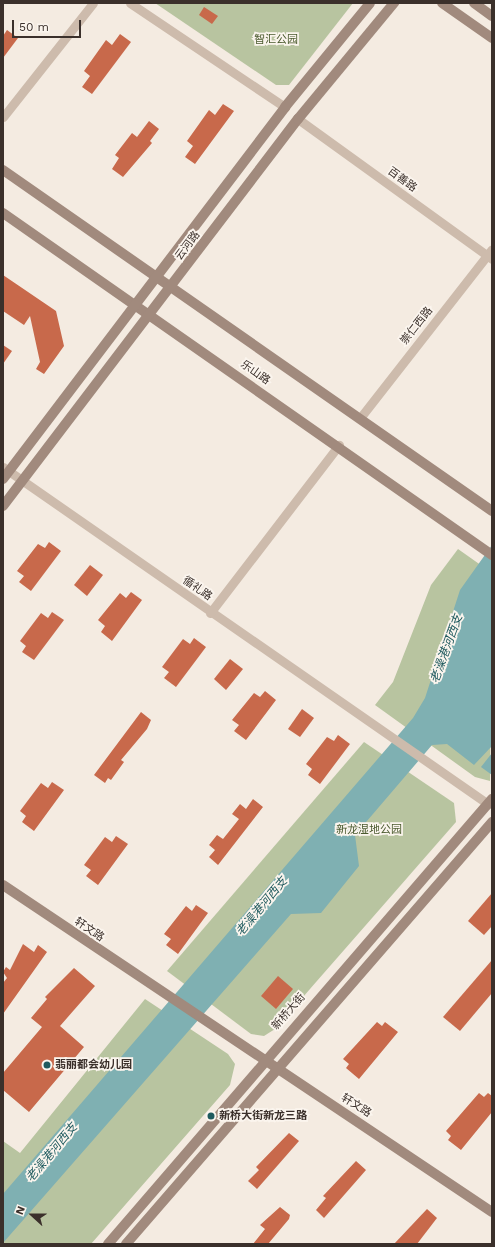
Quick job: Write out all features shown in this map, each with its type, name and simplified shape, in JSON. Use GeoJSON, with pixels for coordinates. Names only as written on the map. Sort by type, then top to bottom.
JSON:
{"type":"FeatureCollection","features":[{"type":"Feature","properties":{"kind":"street"},"geometry":{"type":"LineString","coordinates":[[3,117],[93,3]]}},
{"type":"Feature","properties":{"kind":"street"},"geometry":{"type":"LineString","coordinates":[[130,3],[285,107]]}},
{"type":"Feature","properties":{"kind":"street","name":"云河路"},"geometry":{"type":"LineString","coordinates":[[5,473],[136,304],[285,107],[370,3]]}},
{"type":"Feature","properties":{"kind":"street","name":"云河路"},"geometry":{"type":"LineString","coordinates":[[3,506],[151,315],[298,120],[394,3]]}},
{"type":"Feature","properties":{"kind":"street"},"geometry":{"type":"LineString","coordinates":[[442,3],[492,38]]}},
{"type":"Feature","properties":{"kind":"street"},"geometry":{"type":"LineString","coordinates":[[474,3],[492,16]]}},
{"type":"Feature","properties":{"kind":"street","name":"百善路"},"geometry":{"type":"LineString","coordinates":[[298,120],[490,254]]}},
{"type":"Feature","properties":{"kind":"street","name":"乐山路"},"geometry":{"type":"LineString","coordinates":[[3,170],[492,511]]}},
{"type":"Feature","properties":{"kind":"street","name":"乐山路"},"geometry":{"type":"LineString","coordinates":[[3,213],[339,445],[492,555]]}},
{"type":"Feature","properties":{"kind":"street","name":"崇仁西路"},"geometry":{"type":"LineString","coordinates":[[360,418],[490,254]]}},
{"type":"Feature","properties":{"kind":"street"},"geometry":{"type":"LineString","coordinates":[[210,613],[339,445]]}},
{"type":"Feature","properties":{"kind":"street","name":"循礼路"},"geometry":{"type":"LineString","coordinates":[[5,473],[22,481],[210,613],[381,727],[438,768],[490,801]]}},
{"type":"Feature","properties":{"kind":"street","name":"新桥大街"},"geometry":{"type":"LineString","coordinates":[[108,1244],[262,1061],[490,801]]}},
{"type":"Feature","properties":{"kind":"street"},"geometry":{"type":"LineString","coordinates":[[126,1244],[492,822]]}},
{"type":"Feature","properties":{"kind":"street","name":"轩文路"},"geometry":{"type":"LineString","coordinates":[[3,885],[262,1061],[492,1212]]}},
{"type":"Feature","properties":{"kind":"green space","name":"智汇公园"},"geometry":{"type":"Polygon","coordinates":[[[155,3],[353,3],[289,85],[276,85],[155,3]]]}},
{"type":"Feature","properties":{"kind":"green space"},"geometry":{"type":"Polygon","coordinates":[[[458,549],[492,573],[490,781],[475,777],[375,705],[393,682],[431,585],[458,549]]]}},
{"type":"Feature","properties":{"kind":"green space","name":"新龙湿地公园"},"geometry":{"type":"Polygon","coordinates":[[[364,742],[454,803],[456,822],[275,1029],[264,1036],[251,1034],[167,971],[364,742]]]}},
{"type":"Feature","properties":{"kind":"green space"},"geometry":{"type":"Polygon","coordinates":[[[145,999],[228,1054],[235,1064],[230,1085],[91,1244],[3,1244],[3,1141],[20,1153],[145,999]]]}},
{"type":"Feature","properties":{"kind":"water","name":"老澡港河西支"},"geometry":{"type":"Polygon","coordinates":[[[492,545],[492,746],[474,765],[447,744],[432,745],[355,835],[359,866],[321,913],[291,914],[3,1243],[3,1194],[413,718],[425,698],[460,590],[492,545]]]}},
{"type":"Feature","properties":{"kind":"water"},"geometry":{"type":"Polygon","coordinates":[[[492,753],[492,775],[481,767],[492,753]]]}},
{"type":"Feature","properties":{"kind":"building"},"geometry":{"type":"Polygon","coordinates":[[[204,7],[218,16],[212,24],[199,15],[204,7]]]}},
{"type":"Feature","properties":{"kind":"building"},"geometry":{"type":"Polygon","coordinates":[[[7,30],[18,38],[3,58],[3,36],[7,30]]]}},
{"type":"Feature","properties":{"kind":"building"},"geometry":{"type":"Polygon","coordinates":[[[120,34],[131,42],[92,94],[82,87],[90,76],[84,71],[106,40],[112,45],[120,34]]]}},
{"type":"Feature","properties":{"kind":"building"},"geometry":{"type":"Polygon","coordinates":[[[223,104],[234,111],[195,164],[185,157],[193,146],[187,141],[209,110],[215,115],[223,104]]]}},
{"type":"Feature","properties":{"kind":"building"},"geometry":{"type":"Polygon","coordinates":[[[149,121],[159,129],[150,141],[152,143],[123,177],[112,169],[119,158],[115,155],[132,133],[137,137],[149,121]]]}},
{"type":"Feature","properties":{"kind":"building"},"geometry":{"type":"Polygon","coordinates":[[[3,275],[56,311],[64,346],[44,374],[36,369],[40,362],[30,316],[24,325],[3,311],[3,275]]]}},
{"type":"Feature","properties":{"kind":"building"},"geometry":{"type":"Polygon","coordinates":[[[3,345],[12,351],[3,364],[3,345]]]}},
{"type":"Feature","properties":{"kind":"building"},"geometry":{"type":"Polygon","coordinates":[[[49,542],[61,551],[31,591],[19,582],[24,576],[17,571],[38,544],[45,548],[49,542]]]}},
{"type":"Feature","properties":{"kind":"building"},"geometry":{"type":"Polygon","coordinates":[[[90,565],[103,575],[87,596],[74,585],[90,565]]]}},
{"type":"Feature","properties":{"kind":"building"},"geometry":{"type":"Polygon","coordinates":[[[131,592],[142,600],[112,641],[101,632],[105,626],[98,620],[120,593],[126,598],[131,592]]]}},
{"type":"Feature","properties":{"kind":"building"},"geometry":{"type":"Polygon","coordinates":[[[52,612],[64,620],[34,660],[22,652],[26,646],[20,641],[41,613],[48,618],[52,612]]]}},
{"type":"Feature","properties":{"kind":"building"},"geometry":{"type":"Polygon","coordinates":[[[194,638],[206,647],[176,687],[164,678],[169,672],[162,667],[183,639],[190,644],[194,638]]]}},
{"type":"Feature","properties":{"kind":"building"},"geometry":{"type":"Polygon","coordinates":[[[230,659],[243,669],[226,690],[214,679],[230,659]]]}},
{"type":"Feature","properties":{"kind":"building"},"geometry":{"type":"Polygon","coordinates":[[[265,691],[276,700],[246,740],[234,731],[239,725],[232,720],[254,693],[260,697],[265,691]]]}},
{"type":"Feature","properties":{"kind":"building"},"geometry":{"type":"Polygon","coordinates":[[[302,709],[314,718],[300,737],[288,729],[302,709]]]}},
{"type":"Feature","properties":{"kind":"building"},"geometry":{"type":"Polygon","coordinates":[[[141,712],[151,720],[147,729],[121,760],[124,762],[111,780],[108,778],[105,783],[94,775],[141,712]]]}},
{"type":"Feature","properties":{"kind":"building"},"geometry":{"type":"Polygon","coordinates":[[[338,735],[350,744],[320,784],[308,775],[312,769],[306,764],[327,737],[334,741],[338,735]]]}},
{"type":"Feature","properties":{"kind":"building"},"geometry":{"type":"Polygon","coordinates":[[[52,782],[64,790],[34,831],[22,822],[26,816],[20,811],[41,783],[48,788],[52,782]]]}},
{"type":"Feature","properties":{"kind":"building"},"geometry":{"type":"Polygon","coordinates":[[[253,799],[263,807],[218,865],[209,857],[215,850],[209,845],[217,835],[223,839],[239,819],[232,814],[240,804],[246,809],[253,799]]]}},
{"type":"Feature","properties":{"kind":"building"},"geometry":{"type":"Polygon","coordinates":[[[116,836],[128,844],[98,885],[86,876],[91,870],[84,865],[105,837],[112,842],[116,836]]]}},
{"type":"Feature","properties":{"kind":"building"},"geometry":{"type":"Polygon","coordinates":[[[492,893],[492,926],[484,935],[468,921],[492,893]]]}},
{"type":"Feature","properties":{"kind":"building"},"geometry":{"type":"Polygon","coordinates":[[[196,905],[208,913],[178,954],[166,945],[171,939],[164,934],[186,906],[192,911],[196,905]]]}},
{"type":"Feature","properties":{"kind":"building"},"geometry":{"type":"Polygon","coordinates":[[[23,944],[34,952],[38,945],[47,952],[3,1014],[3,983],[7,978],[3,972],[6,967],[10,970],[23,944]]]}},
{"type":"Feature","properties":{"kind":"building"},"geometry":{"type":"Polygon","coordinates":[[[492,960],[492,993],[460,1031],[443,1017],[492,960]]]}},
{"type":"Feature","properties":{"kind":"building"},"geometry":{"type":"Polygon","coordinates":[[[74,968],[95,986],[60,1026],[84,1047],[29,1112],[3,1090],[3,1073],[42,1027],[31,1018],[47,999],[45,997],[74,968]]]}},
{"type":"Feature","properties":{"kind":"building"},"geometry":{"type":"Polygon","coordinates":[[[278,976],[293,989],[276,1009],[261,996],[278,976]]]}},
{"type":"Feature","properties":{"kind":"building"},"geometry":{"type":"Polygon","coordinates":[[[377,1022],[382,1026],[385,1022],[398,1032],[359,1079],[346,1068],[349,1064],[343,1059],[377,1022]]]}},
{"type":"Feature","properties":{"kind":"building"},"geometry":{"type":"Polygon","coordinates":[[[479,1093],[484,1097],[488,1093],[492,1096],[492,1112],[461,1150],[448,1140],[451,1136],[446,1131],[479,1093]]]}},
{"type":"Feature","properties":{"kind":"building"},"geometry":{"type":"Polygon","coordinates":[[[289,1133],[299,1141],[257,1189],[248,1181],[259,1170],[256,1167],[289,1133]]]}},
{"type":"Feature","properties":{"kind":"building"},"geometry":{"type":"Polygon","coordinates":[[[356,1161],[366,1170],[324,1218],[316,1210],[326,1198],[323,1196],[356,1161]]]}},
{"type":"Feature","properties":{"kind":"building"},"geometry":{"type":"Polygon","coordinates":[[[280,1207],[290,1215],[289,1219],[268,1244],[253,1244],[265,1229],[260,1225],[280,1207]]]}},
{"type":"Feature","properties":{"kind":"building"},"geometry":{"type":"Polygon","coordinates":[[[427,1209],[437,1218],[417,1244],[394,1244],[427,1209]]]}},
{"type":"Feature","properties":{"kind":"place","name":"翡丽都会幼儿园"},"geometry":{"type":"Point","coordinates":[47,1065]}},
{"type":"Feature","properties":{"kind":"place","name":"新桥大街新龙三路"},"geometry":{"type":"Point","coordinates":[211,1116]}}]}
